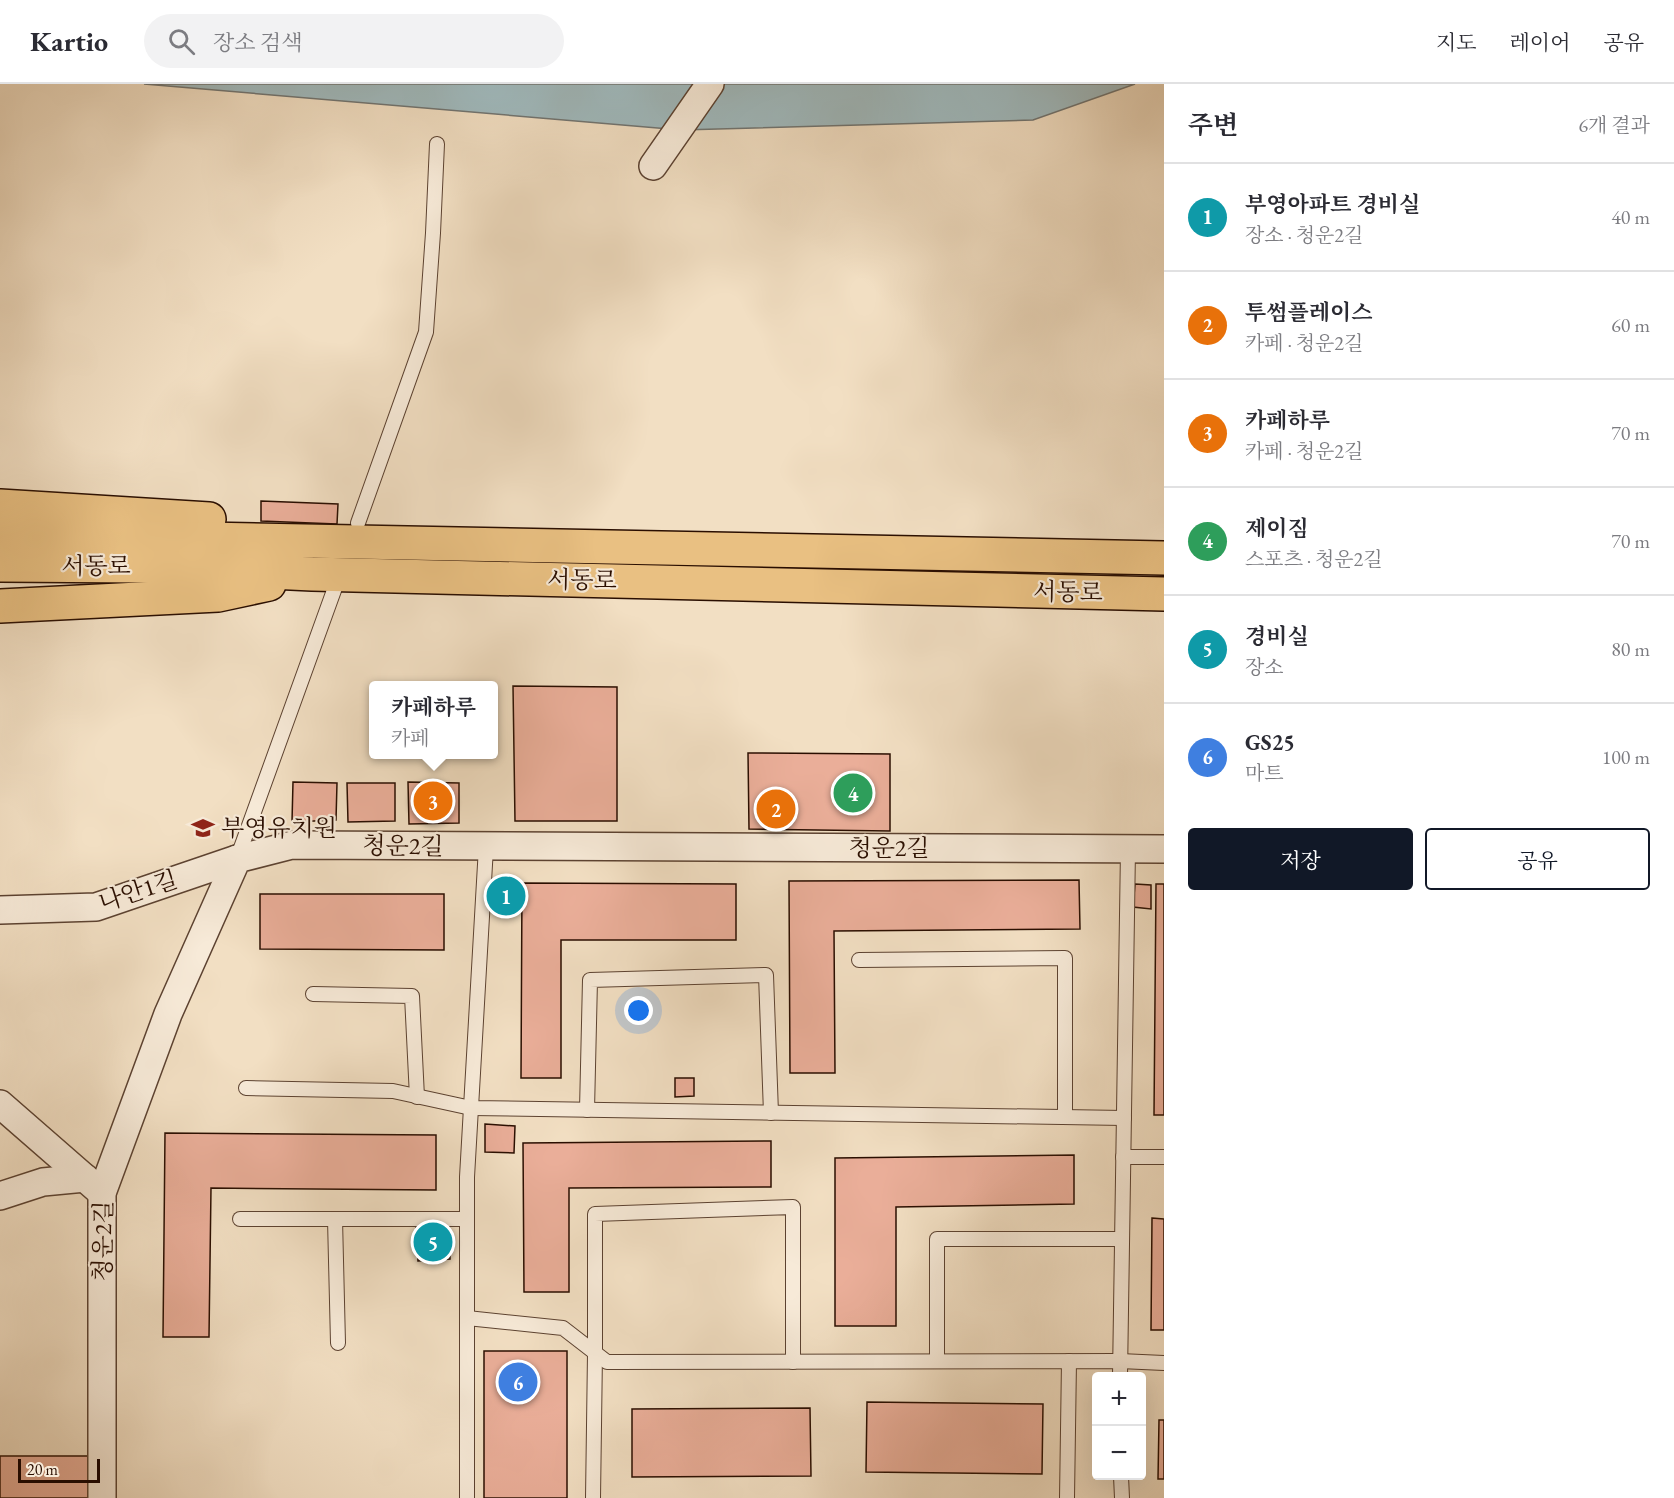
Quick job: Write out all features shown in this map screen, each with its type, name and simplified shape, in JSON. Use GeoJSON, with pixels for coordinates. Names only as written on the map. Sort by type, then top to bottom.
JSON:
{"type":"FeatureCollection","features":[{"type":"Feature","properties":{"kind":"main road"},"geometry":{"type":"LineString","coordinates":[[0,506],[207,518],[291,540]]}},
{"type":"Feature","properties":{"kind":"main road","name":"서동로"},"geometry":{"type":"LineString","coordinates":[[0,535],[1164,558]]}},
{"type":"Feature","properties":{"kind":"main road","name":"서동로"},"geometry":{"type":"LineString","coordinates":[[0,565],[142,566],[324,578],[1164,594]]}},
{"type":"Feature","properties":{"kind":"main road"},"geometry":{"type":"LineString","coordinates":[[0,606],[218,595],[324,578]]}},
{"type":"Feature","properties":{"kind":"street"},"geometry":{"type":"LineString","coordinates":[[653,166],[710,84]]}},
{"type":"Feature","properties":{"kind":"street","name":"청운2길"},"geometry":{"type":"LineString","coordinates":[[102,1498],[94,1185],[237,859],[292,845],[1164,849]]}},
{"type":"Feature","properties":{"kind":"street","name":"나안1길"},"geometry":{"type":"LineString","coordinates":[[0,910],[96,907],[237,859]]}},
{"type":"Feature","properties":{"kind":"street"},"geometry":{"type":"LineString","coordinates":[[0,1104],[94,1185]]}},
{"type":"Feature","properties":{"kind":"street"},"geometry":{"type":"LineString","coordinates":[[0,1196],[44,1182],[94,1185]]}},
{"type":"Feature","properties":{"kind":"lane"},"geometry":{"type":"LineString","coordinates":[[358,523],[426,332],[434,233],[437,144]]}},
{"type":"Feature","properties":{"kind":"lane"},"geometry":{"type":"LineString","coordinates":[[237,859],[324,578]]}},
{"type":"Feature","properties":{"kind":"lane"},"geometry":{"type":"LineString","coordinates":[[466,1498],[467,1177],[486,847]]}},
{"type":"Feature","properties":{"kind":"lane"},"geometry":{"type":"LineString","coordinates":[[1120,1372],[1128,849]]}},
{"type":"Feature","properties":{"kind":"lane"},"geometry":{"type":"LineString","coordinates":[[859,960],[1065,958],[1065,1117]]}},
{"type":"Feature","properties":{"kind":"lane"},"geometry":{"type":"LineString","coordinates":[[587,1110],[590,980],[766,975],[771,1113]]}},
{"type":"Feature","properties":{"kind":"lane"},"geometry":{"type":"LineString","coordinates":[[312,994],[412,996],[417,1097]]}},
{"type":"Feature","properties":{"kind":"lane"},"geometry":{"type":"LineString","coordinates":[[246,1088],[393,1091],[471,1108],[1124,1118]]}},
{"type":"Feature","properties":{"kind":"lane"},"geometry":{"type":"LineString","coordinates":[[1123,1157],[1164,1157]]}},
{"type":"Feature","properties":{"kind":"lane"},"geometry":{"type":"LineString","coordinates":[[593,1498],[595,1214],[793,1207],[793,1362]]}},
{"type":"Feature","properties":{"kind":"lane"},"geometry":{"type":"LineString","coordinates":[[240,1219],[467,1219]]}},
{"type":"Feature","properties":{"kind":"lane"},"geometry":{"type":"LineString","coordinates":[[335,1219],[338,1343]]}},
{"type":"Feature","properties":{"kind":"lane"},"geometry":{"type":"LineString","coordinates":[[937,1361],[937,1239],[1122,1239]]}},
{"type":"Feature","properties":{"kind":"lane"},"geometry":{"type":"LineString","coordinates":[[467,1318],[563,1328],[607,1362],[1120,1361],[1164,1363]]}},
{"type":"Feature","properties":{"kind":"lane"},"geometry":{"type":"LineString","coordinates":[[1067,1498],[1069,1361]]}},
{"type":"Feature","properties":{"kind":"lane"},"geometry":{"type":"LineString","coordinates":[[1121,1480],[1122,1498]]}},
{"type":"Feature","properties":{"kind":"water"},"geometry":{"type":"Polygon","coordinates":[[[144,84],[1135,84],[1033,120],[681,130],[144,84]]]}},
{"type":"Feature","properties":{"kind":"building"},"geometry":{"type":"Polygon","coordinates":[[[261,501],[338,504],[337,524],[261,521],[261,501]]]}},
{"type":"Feature","properties":{"kind":"building"},"geometry":{"type":"Polygon","coordinates":[[[513,686],[617,687],[617,821],[515,821],[513,686]]]}},
{"type":"Feature","properties":{"kind":"building"},"geometry":{"type":"Polygon","coordinates":[[[748,753],[890,754],[890,831],[749,829],[748,753]]]}},
{"type":"Feature","properties":{"kind":"building"},"geometry":{"type":"Polygon","coordinates":[[[293,782],[337,783],[336,820],[292,822],[293,782]]]}},
{"type":"Feature","properties":{"kind":"building"},"geometry":{"type":"Polygon","coordinates":[[[408,782],[459,783],[459,823],[409,824],[408,782]]]}},
{"type":"Feature","properties":{"kind":"building"},"geometry":{"type":"Polygon","coordinates":[[[347,783],[395,783],[395,821],[348,822],[347,783]]]}},
{"type":"Feature","properties":{"kind":"building"},"geometry":{"type":"Polygon","coordinates":[[[1079,880],[1080,929],[834,931],[835,1073],[790,1073],[789,881],[1079,880]]]}},
{"type":"Feature","properties":{"kind":"building"},"geometry":{"type":"Polygon","coordinates":[[[496,883],[516,884],[516,908],[496,909],[496,883]]]}},
{"type":"Feature","properties":{"kind":"building"},"geometry":{"type":"Polygon","coordinates":[[[522,883],[736,884],[736,940],[561,940],[561,1078],[521,1078],[522,883]]]}},
{"type":"Feature","properties":{"kind":"building"},"geometry":{"type":"Polygon","coordinates":[[[1135,884],[1151,885],[1151,909],[1133,907],[1135,884]]]}},
{"type":"Feature","properties":{"kind":"building"},"geometry":{"type":"Polygon","coordinates":[[[1156,884],[1164,884],[1164,1115],[1154,1115],[1156,884]]]}},
{"type":"Feature","properties":{"kind":"building"},"geometry":{"type":"Polygon","coordinates":[[[260,894],[444,894],[444,950],[260,949],[260,894]]]}},
{"type":"Feature","properties":{"kind":"building"},"geometry":{"type":"Polygon","coordinates":[[[675,1078],[694,1078],[694,1096],[675,1097],[675,1078]]]}},
{"type":"Feature","properties":{"kind":"building"},"geometry":{"type":"Polygon","coordinates":[[[485,1124],[515,1126],[514,1153],[485,1152],[485,1124]]]}},
{"type":"Feature","properties":{"kind":"building"},"geometry":{"type":"Polygon","coordinates":[[[165,1133],[436,1135],[436,1190],[211,1188],[209,1337],[163,1337],[165,1133]]]}},
{"type":"Feature","properties":{"kind":"building"},"geometry":{"type":"Polygon","coordinates":[[[771,1141],[771,1187],[569,1188],[569,1292],[524,1292],[523,1143],[771,1141]]]}},
{"type":"Feature","properties":{"kind":"building"},"geometry":{"type":"Polygon","coordinates":[[[1074,1155],[1074,1204],[896,1207],[896,1326],[835,1326],[835,1158],[1074,1155]]]}},
{"type":"Feature","properties":{"kind":"building"},"geometry":{"type":"Polygon","coordinates":[[[1152,1218],[1164,1219],[1164,1330],[1151,1330],[1152,1218]]]}},
{"type":"Feature","properties":{"kind":"building"},"geometry":{"type":"Polygon","coordinates":[[[416,1225],[449,1225],[450,1259],[418,1261],[416,1225]]]}},
{"type":"Feature","properties":{"kind":"building"},"geometry":{"type":"Polygon","coordinates":[[[484,1351],[567,1351],[567,1498],[484,1498],[484,1351]]]}},
{"type":"Feature","properties":{"kind":"building"},"geometry":{"type":"Polygon","coordinates":[[[867,1402],[1043,1404],[1042,1474],[866,1472],[867,1402]]]}},
{"type":"Feature","properties":{"kind":"building"},"geometry":{"type":"Polygon","coordinates":[[[810,1408],[811,1476],[632,1477],[632,1409],[810,1408]]]}},
{"type":"Feature","properties":{"kind":"building"},"geometry":{"type":"Polygon","coordinates":[[[1159,1420],[1164,1420],[1164,1479],[1158,1479],[1159,1420]]]}},
{"type":"Feature","properties":{"kind":"building"},"geometry":{"type":"Polygon","coordinates":[[[0,1456],[89,1456],[89,1498],[0,1498],[0,1456]]]}},
{"type":"Feature","properties":{"kind":"place","name":"제이짐"},"geometry":{"type":"Point","coordinates":[853,793]}},
{"type":"Feature","properties":{"kind":"place","name":"카페하루"},"geometry":{"type":"Point","coordinates":[433,801]}},
{"type":"Feature","properties":{"kind":"place","name":"투썸플레이스"},"geometry":{"type":"Point","coordinates":[776,809]}},
{"type":"Feature","properties":{"kind":"place","name":"부영유치원"},"geometry":{"type":"Point","coordinates":[203,828]}},
{"type":"Feature","properties":{"kind":"place","name":"부영아파트 경비실"},"geometry":{"type":"Point","coordinates":[506,896]}},
{"type":"Feature","properties":{"kind":"place","name":"경비실"},"geometry":{"type":"Point","coordinates":[433,1242]}},
{"type":"Feature","properties":{"kind":"place","name":"GS25"},"geometry":{"type":"Point","coordinates":[518,1382]}}]}
